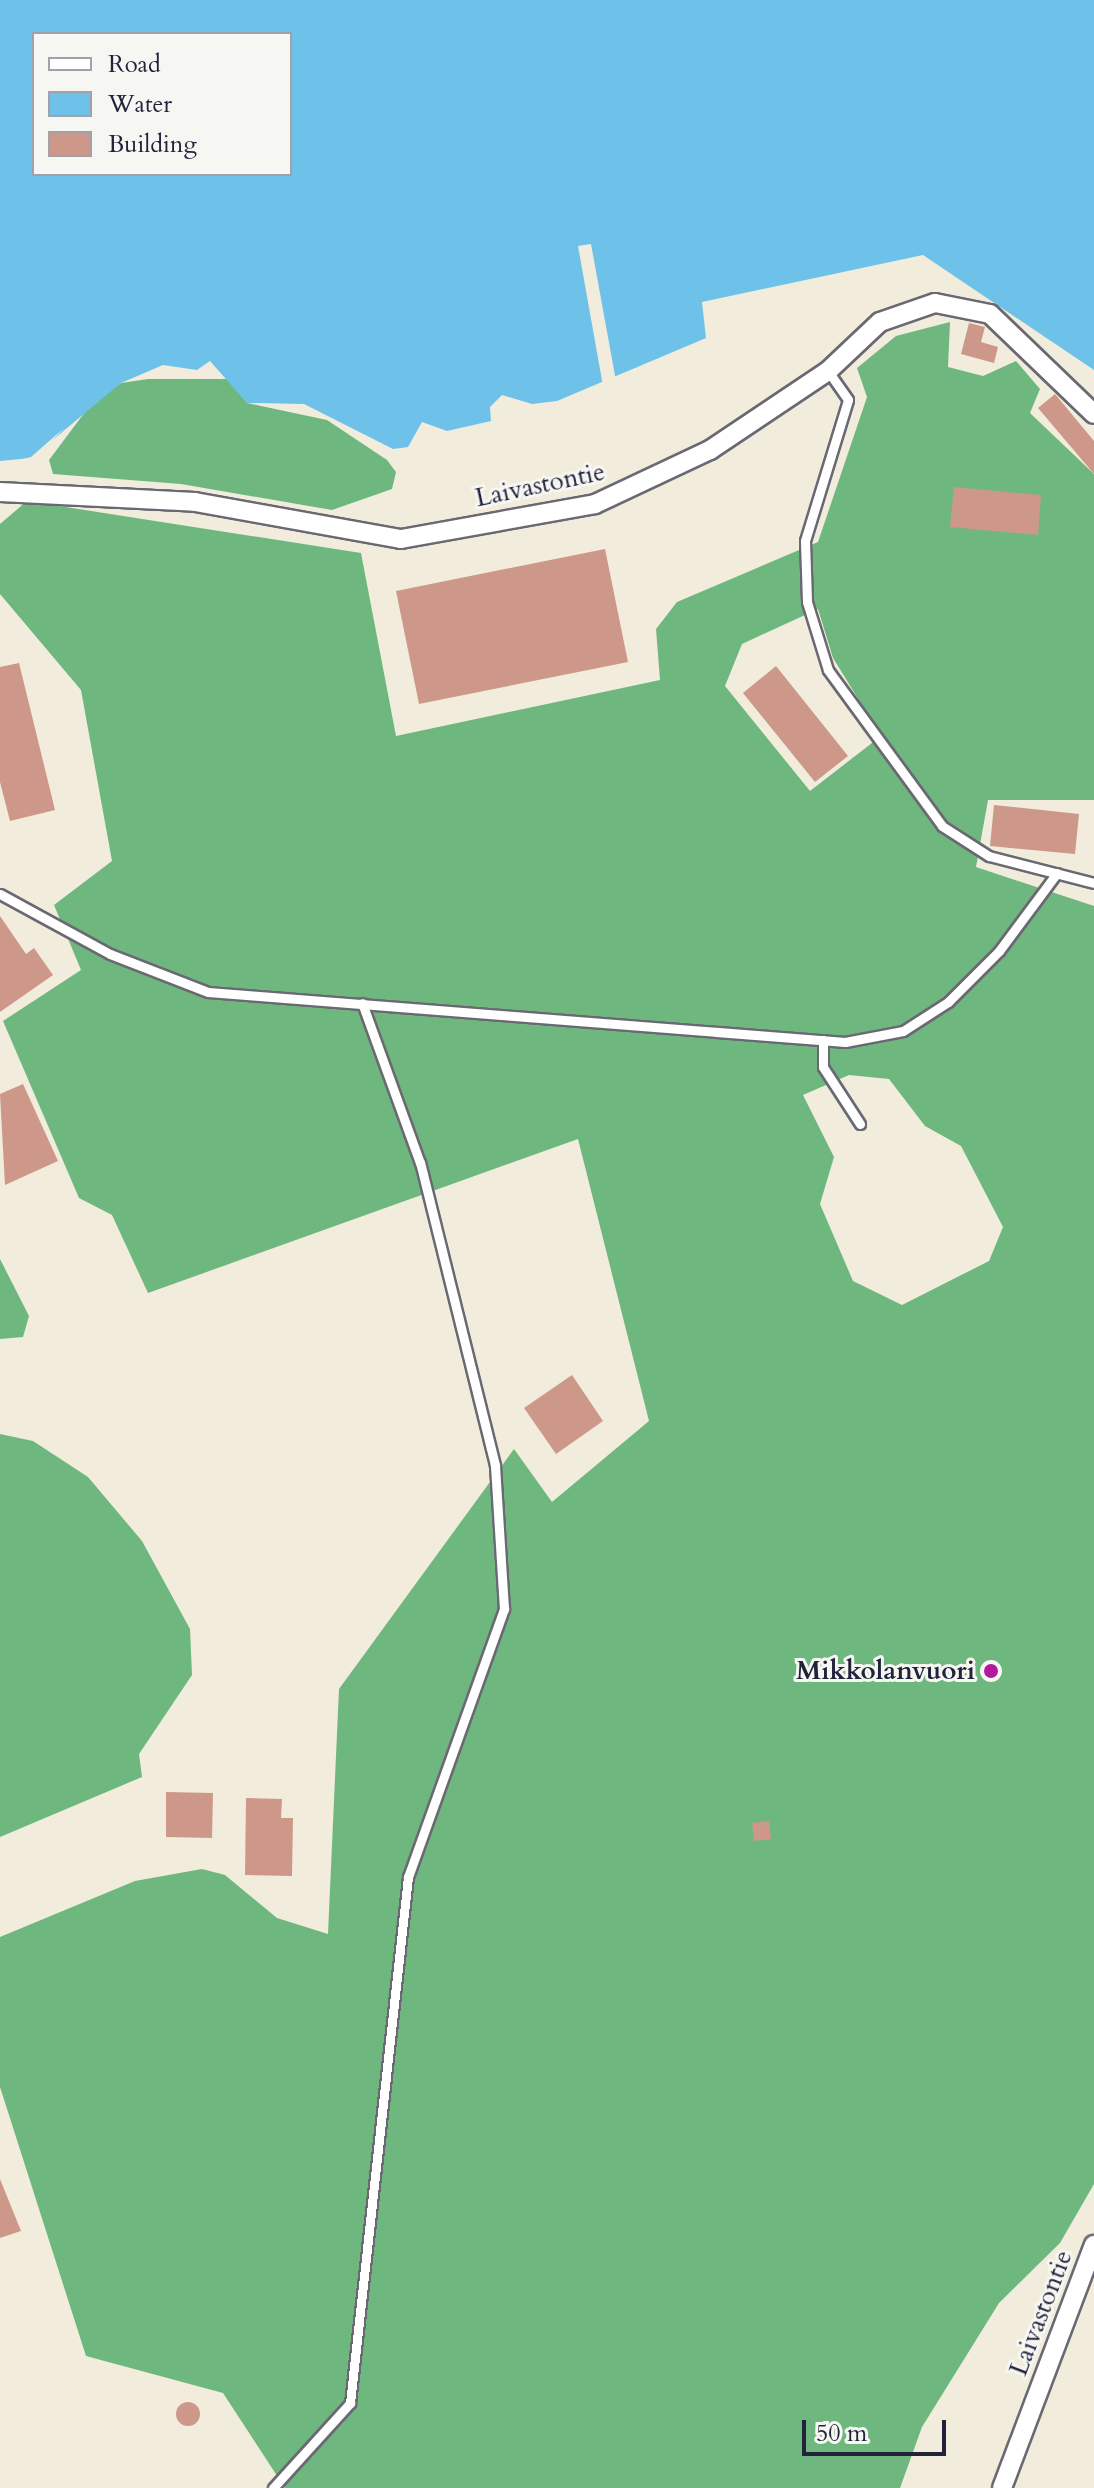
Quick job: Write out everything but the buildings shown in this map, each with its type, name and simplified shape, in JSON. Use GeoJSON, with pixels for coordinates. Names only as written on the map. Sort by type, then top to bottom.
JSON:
{"type":"FeatureCollection","features":[{"type":"Feature","properties":{"kind":"street","name":"Laivastontie"},"geometry":{"type":"LineString","coordinates":[[0,492],[195,502],[401,539],[595,504],[647,484],[828,371],[880,322],[935,303],[990,314],[1094,414]]}},
{"type":"Feature","properties":{"kind":"street","name":"Laivastontie"},"geometry":{"type":"LineString","coordinates":[[1002,2488],[1094,2245]]}},
{"type":"Feature","properties":{"kind":"lane"},"geometry":{"type":"LineString","coordinates":[[828,371],[848,400],[805,541],[807,602],[828,670],[942,826],[989,856],[1094,883]]}},
{"type":"Feature","properties":{"kind":"lane"},"geometry":{"type":"LineString","coordinates":[[0,894],[110,954],[208,992],[823,1040],[903,1031],[948,1002],[999,951],[1057,873]]}},
{"type":"Feature","properties":{"kind":"lane"},"geometry":{"type":"LineString","coordinates":[[273,2488],[350,2403],[408,1877],[504,1609],[495,1465],[420,1163],[362,1003]]}},
{"type":"Feature","properties":{"kind":"lane"},"geometry":{"type":"LineString","coordinates":[[823,1040],[823,1067],[860,1124]]}},
{"type":"Feature","properties":{"kind":"green space"},"geometry":{"type":"Polygon","coordinates":[[[950,322],[948,367],[983,376],[1016,361],[1040,389],[1030,413],[1094,474],[1094,800],[988,800],[976,867],[1094,906],[1094,2184],[1060,2243],[999,2303],[922,2427],[900,2488],[285,2488],[223,2393],[86,2356],[0,2087],[0,1937],[135,1881],[202,1869],[225,1875],[277,1918],[328,1934],[339,1689],[514,1449],[552,1502],[649,1421],[578,1139],[148,1293],[112,1215],[79,1198],[3,1021],[81,970],[54,905],[112,861],[81,690],[0,594],[0,524],[27,501],[361,553],[396,736],[660,680],[656,629],[677,602],[818,542],[867,397],[857,368],[896,336],[950,322]],[[818,609],[742,644],[725,686],[810,791],[881,736],[833,658],[818,609]],[[849,1075],[803,1095],[834,1157],[820,1204],[853,1281],[902,1305],[989,1261],[1003,1227],[961,1146],[925,1126],[889,1079],[849,1075]]]}},
{"type":"Feature","properties":{"kind":"green space"},"geometry":{"type":"Polygon","coordinates":[[[148,379],[231,379],[247,403],[327,420],[387,460],[396,472],[392,489],[332,510],[181,484],[53,474],[49,460],[91,404],[121,383],[148,379]]]}},
{"type":"Feature","properties":{"kind":"green space"},"geometry":{"type":"Polygon","coordinates":[[[0,1259],[29,1316],[23,1337],[0,1339],[0,1259]]]}},
{"type":"Feature","properties":{"kind":"green space"},"geometry":{"type":"Polygon","coordinates":[[[0,1434],[33,1441],[88,1477],[142,1541],[190,1629],[192,1675],[139,1754],[142,1777],[0,1837],[0,1434]]]}},
{"type":"Feature","properties":{"kind":"water"},"geometry":{"type":"Polygon","coordinates":[[[0,0],[1094,0],[1094,370],[923,255],[702,302],[706,338],[557,401],[532,404],[502,395],[490,407],[491,421],[447,431],[422,422],[408,447],[393,449],[304,404],[247,403],[210,361],[197,370],[163,365],[121,383],[31,458],[0,461],[0,0]]]}},
{"type":"Feature","properties":{"kind":"pier"},"geometry":{"type":"Polygon","coordinates":[[[591,244],[616,381],[603,386],[578,246],[591,244]]]}},
{"type":"Feature","properties":{"kind":"pier"},"geometry":{"type":"Polygon","coordinates":[[[64,428],[33,461],[0,465],[31,457],[64,428]]]}},
{"type":"Feature","properties":{"kind":"place","name":"Mikkolanvuori"},"geometry":{"type":"Point","coordinates":[991,1671]}}]}
